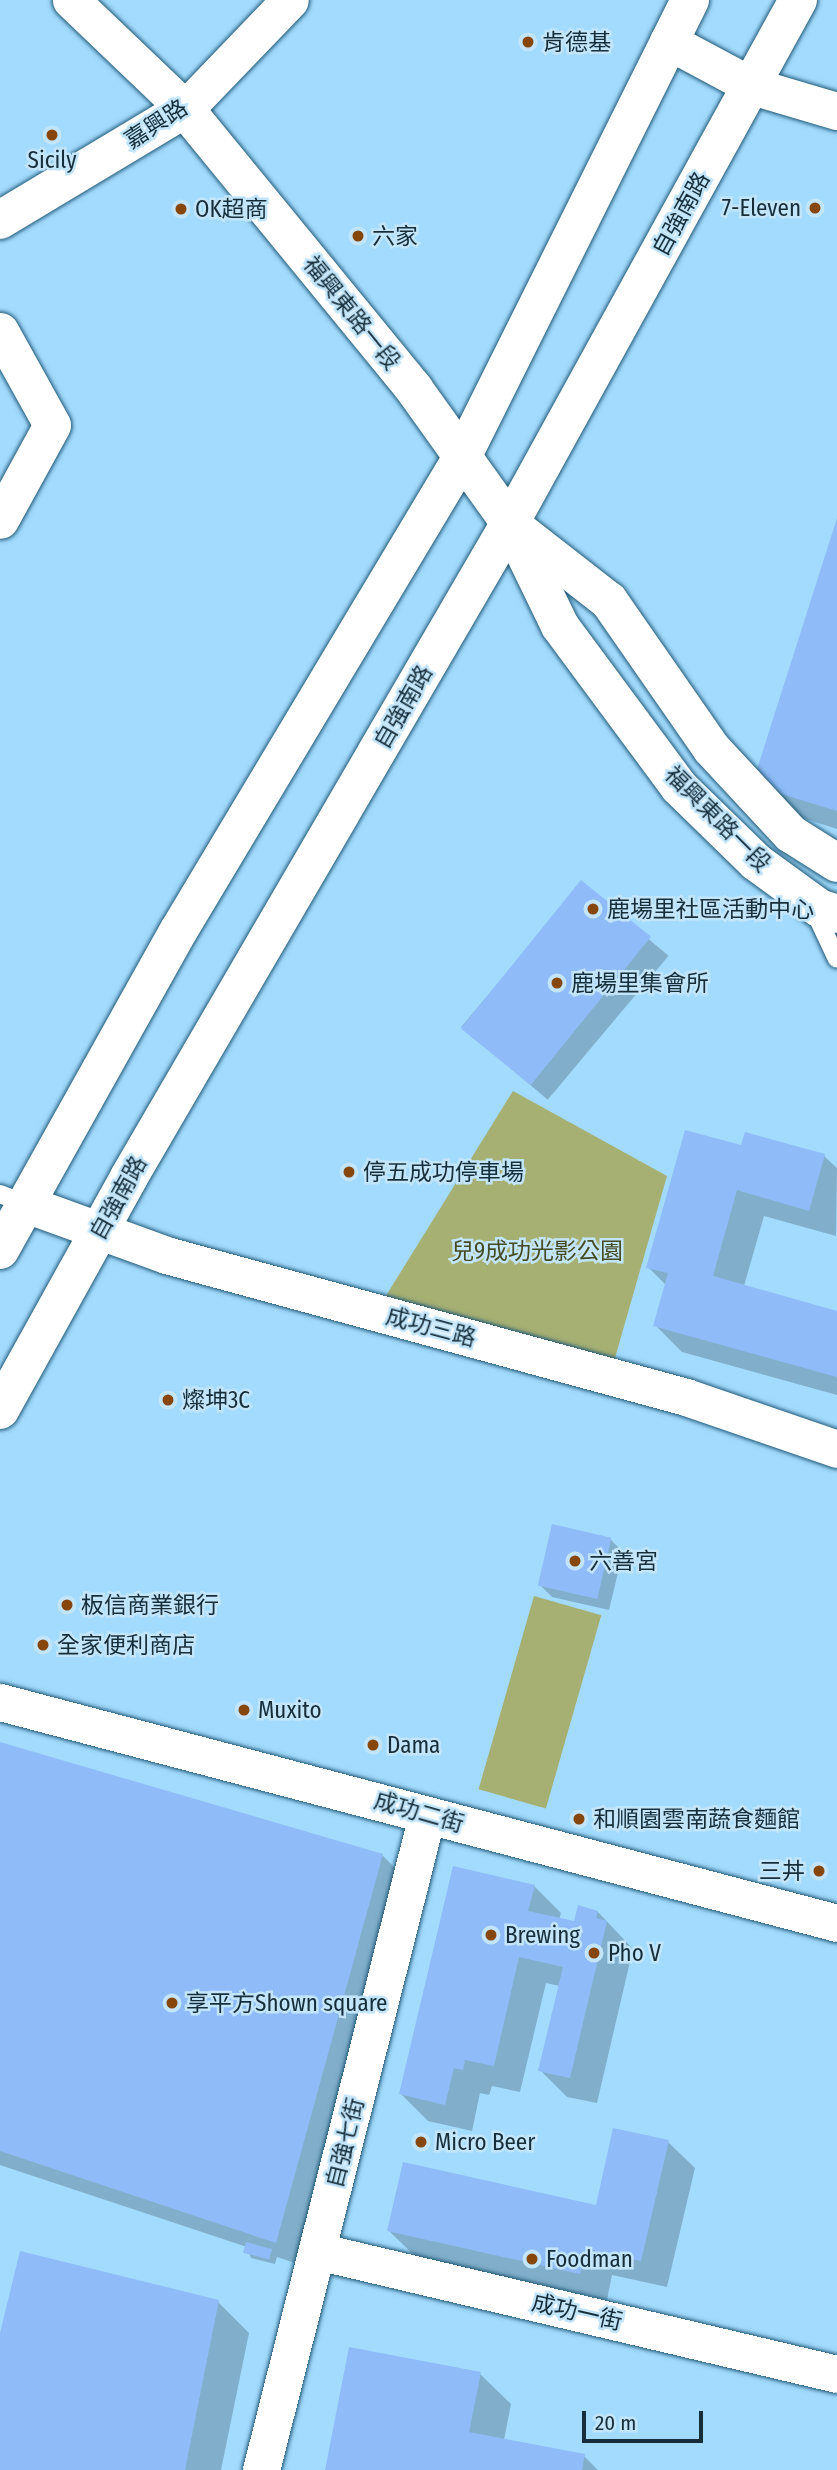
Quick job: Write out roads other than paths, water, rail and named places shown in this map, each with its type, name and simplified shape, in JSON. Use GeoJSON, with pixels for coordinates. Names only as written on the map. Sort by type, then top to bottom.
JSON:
{"type":"FeatureCollection","features":[{"type":"Feature","properties":{"kind":"main road"},"geometry":{"type":"LineString","coordinates":[[0,1250],[13,1199],[179,929],[461,459],[690,0]]}},
{"type":"Feature","properties":{"kind":"main road","name":"自強南路"},"geometry":{"type":"LineString","coordinates":[[0,1410],[100,1231],[510,523],[798,0]]}},
{"type":"Feature","properties":{"kind":"main road","name":"嘉興路"},"geometry":{"type":"LineString","coordinates":[[0,220],[185,109]]}},
{"type":"Feature","properties":{"kind":"main road","name":"福興東路一段"},"geometry":{"type":"LineString","coordinates":[[185,109],[414,389],[461,459],[510,523],[560,626],[679,787],[756,862],[823,907]]}},
{"type":"Feature","properties":{"kind":"main road","name":"福興東路一段"},"geometry":{"type":"LineString","coordinates":[[510,523],[609,601],[711,748],[791,834],[837,863]]}},
{"type":"Feature","properties":{"kind":"street"},"geometry":{"type":"LineString","coordinates":[[71,0],[185,109]]}},
{"type":"Feature","properties":{"kind":"street","name":"嘉興路"},"geometry":{"type":"LineString","coordinates":[[185,109],[290,0]]}},
{"type":"Feature","properties":{"kind":"street"},"geometry":{"type":"LineString","coordinates":[[668,41],[751,86],[837,111]]}},
{"type":"Feature","properties":{"kind":"street"},"geometry":{"type":"LineString","coordinates":[[0,331],[51,425],[0,520]]}},
{"type":"Feature","properties":{"kind":"street","name":"成功三路"},"geometry":{"type":"LineString","coordinates":[[13,1199],[166,1255],[686,1396],[837,1449]]}},
{"type":"Feature","properties":{"kind":"street","name":"成功二街"},"geometry":{"type":"LineString","coordinates":[[0,1702],[837,1923]]}},
{"type":"Feature","properties":{"kind":"street","name":"自強七街"},"geometry":{"type":"LineString","coordinates":[[261,2470],[427,1815]]}},
{"type":"Feature","properties":{"kind":"street","name":"成功一街"},"geometry":{"type":"LineString","coordinates":[[317,2250],[837,2374]]}},
{"type":"Feature","properties":{"kind":"lane"},"geometry":{"type":"LineString","coordinates":[[823,907],[837,959]]}},
{"type":"Feature","properties":{"kind":"place","name":"肯德基"},"geometry":{"type":"Point","coordinates":[528,42]}},
{"type":"Feature","properties":{"kind":"place","name":"Sicily"},"geometry":{"type":"Point","coordinates":[52,135]}},
{"type":"Feature","properties":{"kind":"place","name":"7-Eleven"},"geometry":{"type":"Point","coordinates":[815,208]}},
{"type":"Feature","properties":{"kind":"place","name":"OK超商"},"geometry":{"type":"Point","coordinates":[181,209]}},
{"type":"Feature","properties":{"kind":"place","name":"六家"},"geometry":{"type":"Point","coordinates":[358,236]}},
{"type":"Feature","properties":{"kind":"place","name":"鹿場里社區活動中心"},"geometry":{"type":"Point","coordinates":[593,909]}},
{"type":"Feature","properties":{"kind":"place","name":"鹿場里集會所"},"geometry":{"type":"Point","coordinates":[557,983]}},
{"type":"Feature","properties":{"kind":"place","name":"停五成功停車場"},"geometry":{"type":"Point","coordinates":[349,1172]}},
{"type":"Feature","properties":{"kind":"place","name":"燦坤3C"},"geometry":{"type":"Point","coordinates":[168,1400]}},
{"type":"Feature","properties":{"kind":"place","name":"六善宮"},"geometry":{"type":"Point","coordinates":[575,1561]}},
{"type":"Feature","properties":{"kind":"place","name":"板信商業銀行"},"geometry":{"type":"Point","coordinates":[67,1605]}},
{"type":"Feature","properties":{"kind":"place","name":"全家便利商店"},"geometry":{"type":"Point","coordinates":[43,1645]}},
{"type":"Feature","properties":{"kind":"place","name":"Muxito"},"geometry":{"type":"Point","coordinates":[244,1710]}},
{"type":"Feature","properties":{"kind":"place","name":"Dama"},"geometry":{"type":"Point","coordinates":[373,1745]}},
{"type":"Feature","properties":{"kind":"place","name":"和順園雲南蔬食麵館"},"geometry":{"type":"Point","coordinates":[579,1819]}},
{"type":"Feature","properties":{"kind":"place","name":"三丼"},"geometry":{"type":"Point","coordinates":[819,1871]}},
{"type":"Feature","properties":{"kind":"place","name":"Brewing"},"geometry":{"type":"Point","coordinates":[491,1935]}},
{"type":"Feature","properties":{"kind":"place","name":"Pho V"},"geometry":{"type":"Point","coordinates":[594,1953]}},
{"type":"Feature","properties":{"kind":"place","name":"享平方Shown square"},"geometry":{"type":"Point","coordinates":[172,2003]}},
{"type":"Feature","properties":{"kind":"place","name":"Micro Beer"},"geometry":{"type":"Point","coordinates":[421,2142]}},
{"type":"Feature","properties":{"kind":"place","name":"Foodman"},"geometry":{"type":"Point","coordinates":[532,2259]}},
{"type":"Feature","properties":{"kind":"park label","name":"兒9成功光影公園"},"geometry":{"type":"Point","coordinates":[537,1251]}}]}
